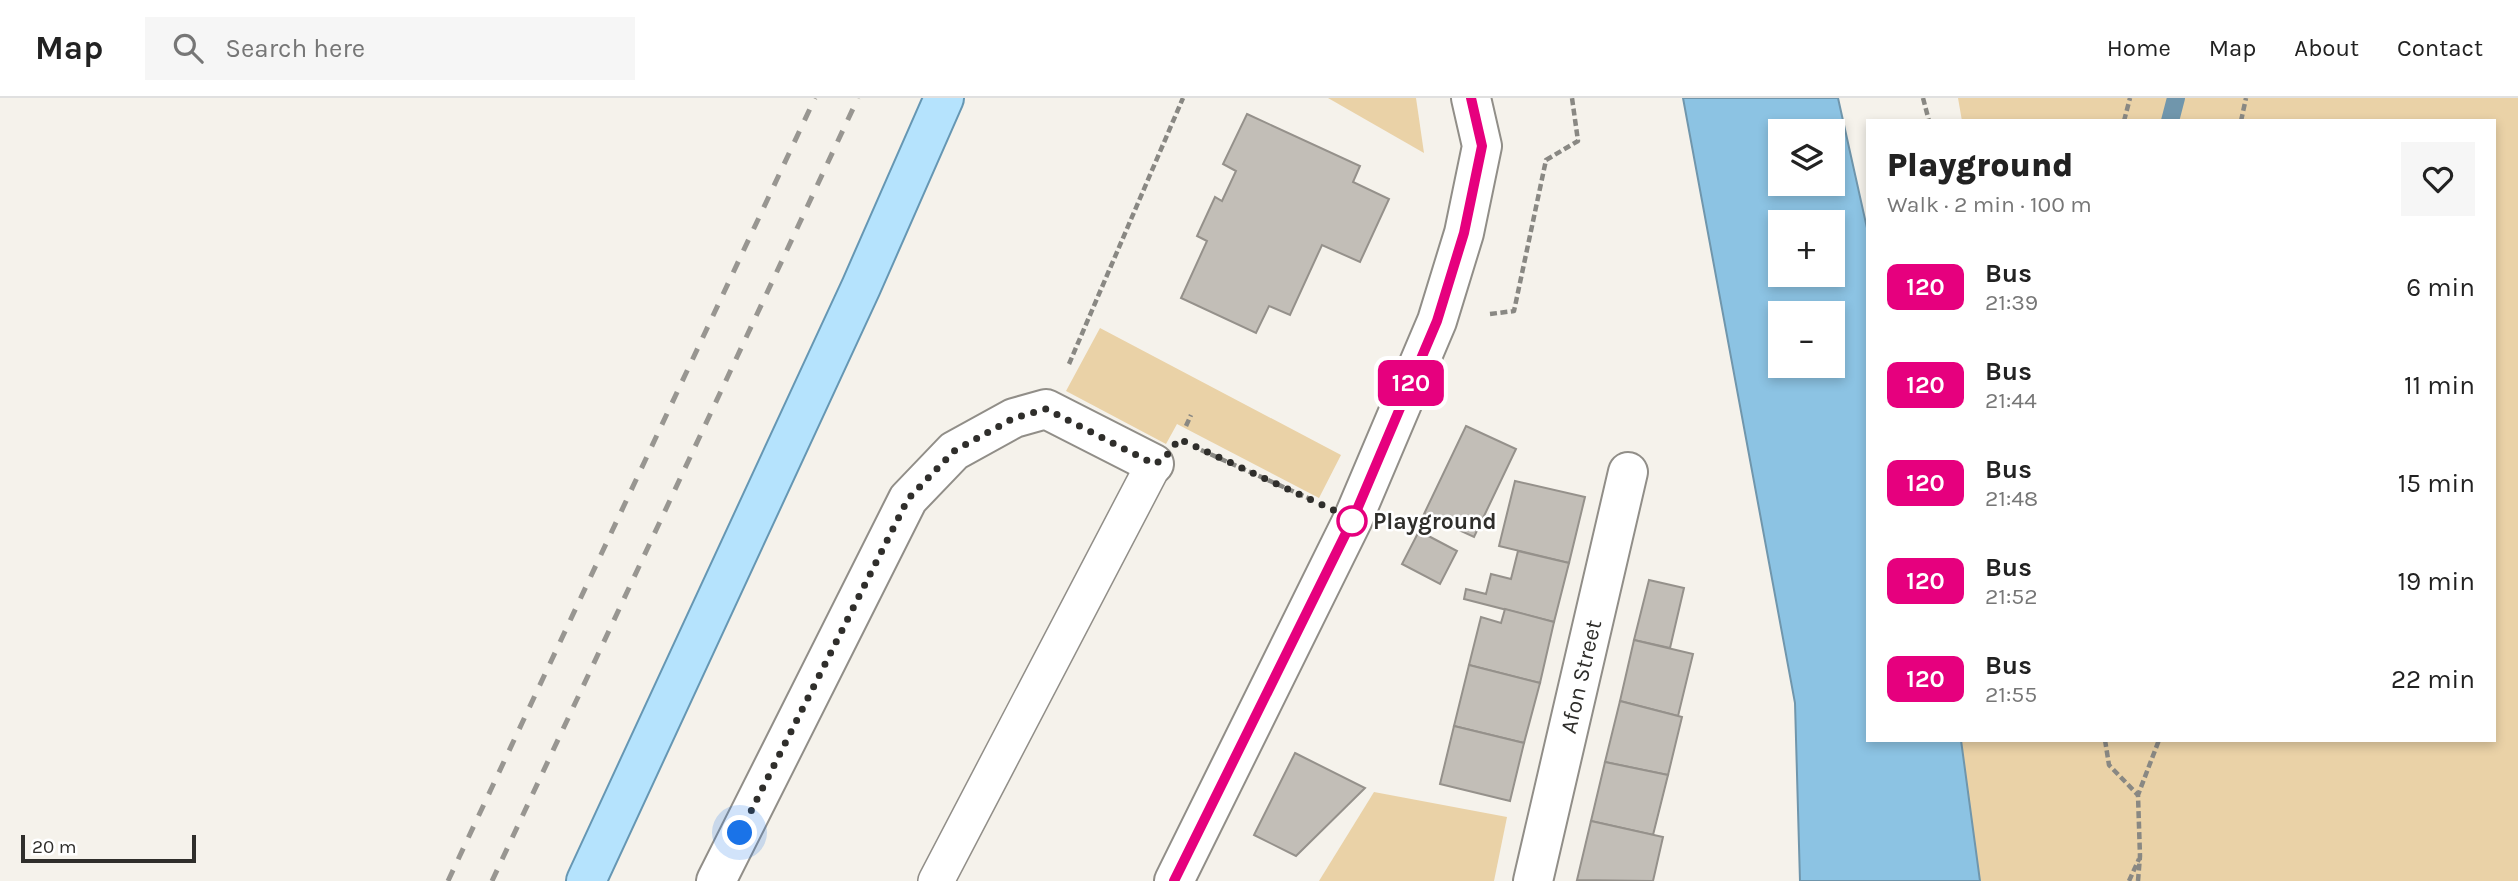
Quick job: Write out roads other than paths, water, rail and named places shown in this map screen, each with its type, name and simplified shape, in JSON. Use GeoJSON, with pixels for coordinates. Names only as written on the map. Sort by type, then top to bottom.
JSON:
{"type":"FeatureCollection","features":[{"type":"Feature","properties":{"kind":"main road"},"geometry":{"type":"LineString","coordinates":[[586,881],[855,300],[944,98]]}},
{"type":"Feature","properties":{"kind":"street"},"geometry":{"type":"LineString","coordinates":[[1183,878],[1353,519],[1437,321],[1464,233],[1482,146],[1471,98]]}},
{"type":"Feature","properties":{"kind":"street"},"geometry":{"type":"LineString","coordinates":[[716,881],[908,499],[954,451],[1014,418],[1046,409],[1154,464]]}},
{"type":"Feature","properties":{"kind":"street","name":"Afon Street"},"geometry":{"type":"LineString","coordinates":[[1533,881],[1628,472]]}},
{"type":"Feature","properties":{"kind":"lane"},"geometry":{"type":"LineString","coordinates":[[936,881],[1154,464]]}},
{"type":"Feature","properties":{"kind":"water"},"geometry":{"type":"Polygon","coordinates":[[[1683,98],[1838,98],[1843,119],[1768,119],[1768,196],[1845,196],[1845,129],[1866,224],[1866,742],[1961,742],[1980,881],[1800,881],[1795,703],[1683,98]]]}},
{"type":"Feature","properties":{"kind":"waterway"},"geometry":{"type":"LineString","coordinates":[[2171,119],[2176,98]]}},
{"type":"Feature","properties":{"kind":"railway"},"geometry":{"type":"LineString","coordinates":[[448,881],[815,98]]}},
{"type":"Feature","properties":{"kind":"railway"},"geometry":{"type":"LineString","coordinates":[[492,881],[858,98]]}},
{"type":"Feature","properties":{"kind":"place","name":"Playground"},"geometry":{"type":"Point","coordinates":[1352,521]}}]}
